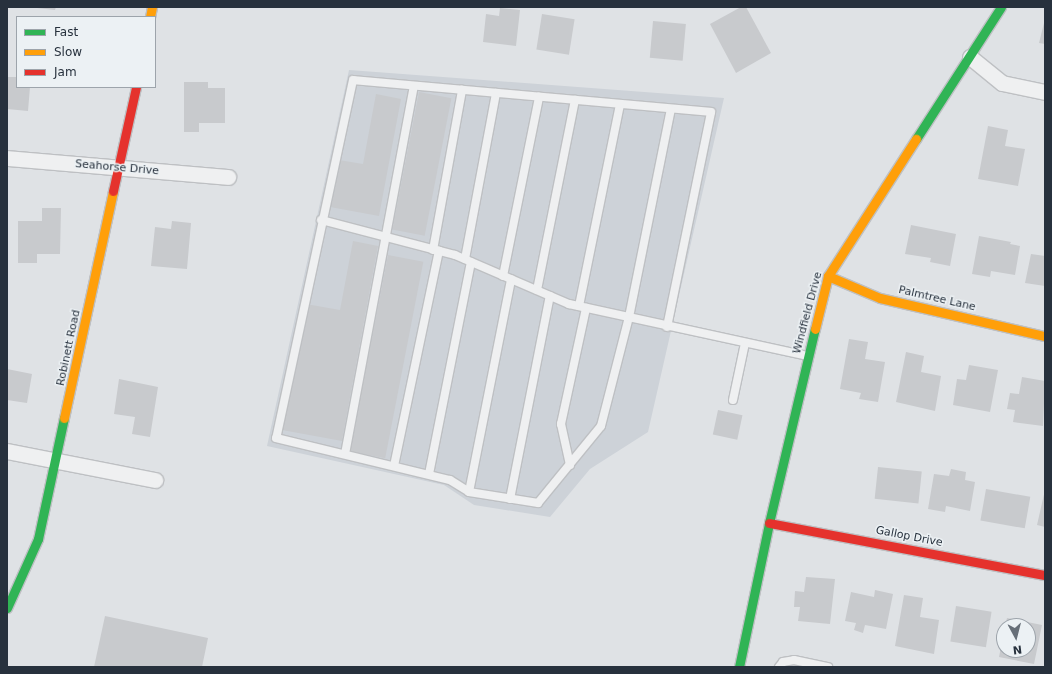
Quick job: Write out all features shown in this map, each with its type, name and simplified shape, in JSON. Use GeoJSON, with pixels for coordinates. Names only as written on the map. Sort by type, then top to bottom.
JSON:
{"type":"FeatureCollection","features":[{"type":"Feature","properties":{"kind":"street","name":"Windfield Drive"},"geometry":{"type":"LineString","coordinates":[[739,667],[769,523],[828,276],[1001,7]]}},
{"type":"Feature","properties":{"kind":"street"},"geometry":{"type":"LineString","coordinates":[[970,57],[1002,83],[1045,92]]}},
{"type":"Feature","properties":{"kind":"street","name":"Robinett Road"},"geometry":{"type":"LineString","coordinates":[[7,608],[38,539],[57,461],[136,88]]}},
{"type":"Feature","properties":{"kind":"street","name":"Seahorse Drive"},"geometry":{"type":"LineString","coordinates":[[7,158],[228,177]]}},
{"type":"Feature","properties":{"kind":"street","name":"Palmtree Lane"},"geometry":{"type":"LineString","coordinates":[[828,276],[880,298],[1045,336]]}},
{"type":"Feature","properties":{"kind":"street"},"geometry":{"type":"LineString","coordinates":[[7,451],[155,480]]}},
{"type":"Feature","properties":{"kind":"street","name":"Gallop Drive"},"geometry":{"type":"LineString","coordinates":[[769,523],[1045,575]]}},
{"type":"Feature","properties":{"kind":"lane"},"geometry":{"type":"LineString","coordinates":[[667,326],[711,112],[353,80],[321,220],[276,438],[429,474],[450,480],[469,492],[538,503],[601,426],[629,317],[671,109]]}},
{"type":"Feature","properties":{"kind":"lane"},"geometry":{"type":"LineString","coordinates":[[345,454],[387,238],[414,86]]}},
{"type":"Feature","properties":{"kind":"lane"},"geometry":{"type":"LineString","coordinates":[[394,466],[436,250],[462,90]]}},
{"type":"Feature","properties":{"kind":"lane"},"geometry":{"type":"LineString","coordinates":[[429,474],[468,261],[496,93]]}},
{"type":"Feature","properties":{"kind":"lane"},"geometry":{"type":"LineString","coordinates":[[469,492],[539,97]]}},
{"type":"Feature","properties":{"kind":"lane"},"geometry":{"type":"LineString","coordinates":[[537,290],[574,100]]}},
{"type":"Feature","properties":{"kind":"lane"},"geometry":{"type":"LineString","coordinates":[[570,465],[561,424],[620,104]]}},
{"type":"Feature","properties":{"kind":"lane"},"geometry":{"type":"LineString","coordinates":[[321,220],[436,250],[468,261],[550,296],[583,307],[808,356]]}},
{"type":"Feature","properties":{"kind":"lane"},"geometry":{"type":"LineString","coordinates":[[510,499],[550,296]]}},
{"type":"Feature","properties":{"kind":"lane"},"geometry":{"type":"LineString","coordinates":[[733,400],[745,343]]}},
{"type":"Feature","properties":{"kind":"lane"},"geometry":{"type":"LineString","coordinates":[[779,667],[783,662],[794,660],[828,667]]}},
{"type":"Feature","properties":{"kind":"shaded area"},"geometry":{"type":"Polygon","coordinates":[[[349,70],[724,98],[648,432],[590,469],[550,517],[474,505],[444,485],[267,446],[349,70]]]}},
{"type":"Feature","properties":{"kind":"building"},"geometry":{"type":"Polygon","coordinates":[[[28,7],[56,7],[55,10],[28,7]]]}},
{"type":"Feature","properties":{"kind":"building"},"geometry":{"type":"Polygon","coordinates":[[[741,7],[746,7],[771,53],[736,73],[710,24],[741,7]]]}},
{"type":"Feature","properties":{"kind":"building"},"geometry":{"type":"Polygon","coordinates":[[[500,8],[520,10],[516,46],[483,42],[486,14],[499,16],[500,8]]]}},
{"type":"Feature","properties":{"kind":"building"},"geometry":{"type":"Polygon","coordinates":[[[542,14],[575,19],[569,55],[536,50],[542,14]]]}},
{"type":"Feature","properties":{"kind":"building"},"geometry":{"type":"Polygon","coordinates":[[[653,21],[686,24],[683,61],[650,58],[653,21]]]}},
{"type":"Feature","properties":{"kind":"building"},"geometry":{"type":"Polygon","coordinates":[[[1045,23],[1045,44],[1039,43],[1045,23]]]}},
{"type":"Feature","properties":{"kind":"building"},"geometry":{"type":"Polygon","coordinates":[[[7,77],[16,77],[16,88],[30,88],[28,111],[7,109],[7,77]]]}},
{"type":"Feature","properties":{"kind":"building"},"geometry":{"type":"Polygon","coordinates":[[[184,82],[208,82],[208,88],[225,88],[225,123],[199,123],[199,132],[184,132],[184,82]]]}},
{"type":"Feature","properties":{"kind":"building"},"geometry":{"type":"Polygon","coordinates":[[[419,92],[451,98],[425,236],[392,229],[419,92]]]}},
{"type":"Feature","properties":{"kind":"building"},"geometry":{"type":"Polygon","coordinates":[[[376,94],[401,99],[379,216],[330,207],[339,160],[363,164],[376,94]]]}},
{"type":"Feature","properties":{"kind":"building"},"geometry":{"type":"Polygon","coordinates":[[[988,126],[1008,130],[1005,146],[1025,149],[1018,186],[978,179],[988,126]]]}},
{"type":"Feature","properties":{"kind":"building"},"geometry":{"type":"Polygon","coordinates":[[[42,208],[61,208],[60,254],[37,254],[37,263],[18,263],[18,221],[42,221],[42,208]]]}},
{"type":"Feature","properties":{"kind":"building"},"geometry":{"type":"Polygon","coordinates":[[[172,221],[191,223],[187,269],[151,266],[155,227],[171,229],[172,221]]]}},
{"type":"Feature","properties":{"kind":"building"},"geometry":{"type":"Polygon","coordinates":[[[911,225],[956,234],[950,266],[930,262],[931,258],[905,254],[911,225]]]}},
{"type":"Feature","properties":{"kind":"building"},"geometry":{"type":"Polygon","coordinates":[[[979,236],[1011,242],[1010,244],[1020,246],[1015,275],[991,271],[990,277],[972,274],[979,236]]]}},
{"type":"Feature","properties":{"kind":"building"},"geometry":{"type":"Polygon","coordinates":[[[353,241],[378,246],[342,441],[282,430],[306,304],[340,310],[353,241]]]}},
{"type":"Feature","properties":{"kind":"building"},"geometry":{"type":"Polygon","coordinates":[[[1031,254],[1045,256],[1045,286],[1025,283],[1031,254]]]}},
{"type":"Feature","properties":{"kind":"building"},"geometry":{"type":"Polygon","coordinates":[[[388,255],[423,262],[385,458],[350,451],[388,255]]]}},
{"type":"Feature","properties":{"kind":"building"},"geometry":{"type":"Polygon","coordinates":[[[849,339],[868,342],[865,359],[885,362],[878,402],[859,399],[861,393],[840,389],[849,339]]]}},
{"type":"Feature","properties":{"kind":"building"},"geometry":{"type":"Polygon","coordinates":[[[906,352],[924,356],[921,372],[941,376],[935,411],[896,402],[906,352]]]}},
{"type":"Feature","properties":{"kind":"building"},"geometry":{"type":"Polygon","coordinates":[[[969,365],[998,370],[990,412],[953,405],[957,379],[966,380],[969,365]]]}},
{"type":"Feature","properties":{"kind":"building"},"geometry":{"type":"Polygon","coordinates":[[[7,369],[32,374],[27,403],[7,400],[7,369]]]}},
{"type":"Feature","properties":{"kind":"building"},"geometry":{"type":"Polygon","coordinates":[[[1022,377],[1045,381],[1043,426],[1013,422],[1015,410],[1007,409],[1010,393],[1019,394],[1022,377]]]}},
{"type":"Feature","properties":{"kind":"building"},"geometry":{"type":"Polygon","coordinates":[[[119,379],[158,387],[150,437],[132,434],[135,417],[114,414],[119,379]]]}},
{"type":"Feature","properties":{"kind":"building"},"geometry":{"type":"Polygon","coordinates":[[[718,410],[742,415],[737,440],[713,434],[718,410]]]}},
{"type":"Feature","properties":{"kind":"building"},"geometry":{"type":"Polygon","coordinates":[[[878,467],[922,472],[918,503],[875,499],[878,467]]]}},
{"type":"Feature","properties":{"kind":"building"},"geometry":{"type":"Polygon","coordinates":[[[951,469],[966,472],[965,480],[975,482],[970,511],[946,506],[945,512],[928,509],[934,474],[949,476],[951,469]]]}},
{"type":"Feature","properties":{"kind":"building"},"geometry":{"type":"Polygon","coordinates":[[[986,489],[1030,497],[1025,528],[980,521],[986,489]]]}},
{"type":"Feature","properties":{"kind":"building"},"geometry":{"type":"Polygon","coordinates":[[[1045,490],[1045,527],[1037,525],[1045,490]]]}},
{"type":"Feature","properties":{"kind":"building"},"geometry":{"type":"Polygon","coordinates":[[[806,577],[835,579],[830,624],[798,621],[800,607],[794,607],[795,591],[804,592],[806,577]]]}},
{"type":"Feature","properties":{"kind":"building"},"geometry":{"type":"Polygon","coordinates":[[[875,590],[893,594],[886,629],[865,625],[863,633],[854,630],[856,623],[845,621],[851,592],[874,597],[875,590]]]}},
{"type":"Feature","properties":{"kind":"building"},"geometry":{"type":"Polygon","coordinates":[[[904,595],[923,598],[920,617],[939,620],[934,654],[895,646],[904,595]]]}},
{"type":"Feature","properties":{"kind":"building"},"geometry":{"type":"Polygon","coordinates":[[[956,606],[992,612],[986,647],[950,642],[956,606]]]}},
{"type":"Feature","properties":{"kind":"building"},"geometry":{"type":"Polygon","coordinates":[[[105,616],[208,638],[202,667],[94,667],[105,616]]]}},
{"type":"Feature","properties":{"kind":"building"},"geometry":{"type":"Polygon","coordinates":[[[1036,624],[1042,625],[1036,654],[1036,624]]]}},
{"type":"Feature","properties":{"kind":"building"},"geometry":{"type":"Polygon","coordinates":[[[1004,658],[1035,658],[1034,664],[1004,658]]]}},
{"type":"Feature","properties":{"kind":"traffic: fast"},"geometry":{"type":"LineString","coordinates":[[916,139],[1001,7]]}},
{"type":"Feature","properties":{"kind":"traffic: fast"},"geometry":{"type":"LineString","coordinates":[[739,667],[769,523],[815,329]]}},
{"type":"Feature","properties":{"kind":"traffic: fast"},"geometry":{"type":"LineString","coordinates":[[7,608],[38,539],[64,418]]}},
{"type":"Feature","properties":{"kind":"traffic: slow"},"geometry":{"type":"LineString","coordinates":[[150,16],[152,7]]}},
{"type":"Feature","properties":{"kind":"traffic: slow"},"geometry":{"type":"LineString","coordinates":[[815,329],[828,276],[916,139]]}},
{"type":"Feature","properties":{"kind":"traffic: slow"},"geometry":{"type":"LineString","coordinates":[[64,418],[113,191]]}},
{"type":"Feature","properties":{"kind":"traffic: slow"},"geometry":{"type":"LineString","coordinates":[[828,276],[880,298],[1045,336]]}},
{"type":"Feature","properties":{"kind":"traffic: jam"},"geometry":{"type":"LineString","coordinates":[[113,191],[136,88]]}},
{"type":"Feature","properties":{"kind":"traffic: jam"},"geometry":{"type":"LineString","coordinates":[[769,523],[1045,575]]}}]}
